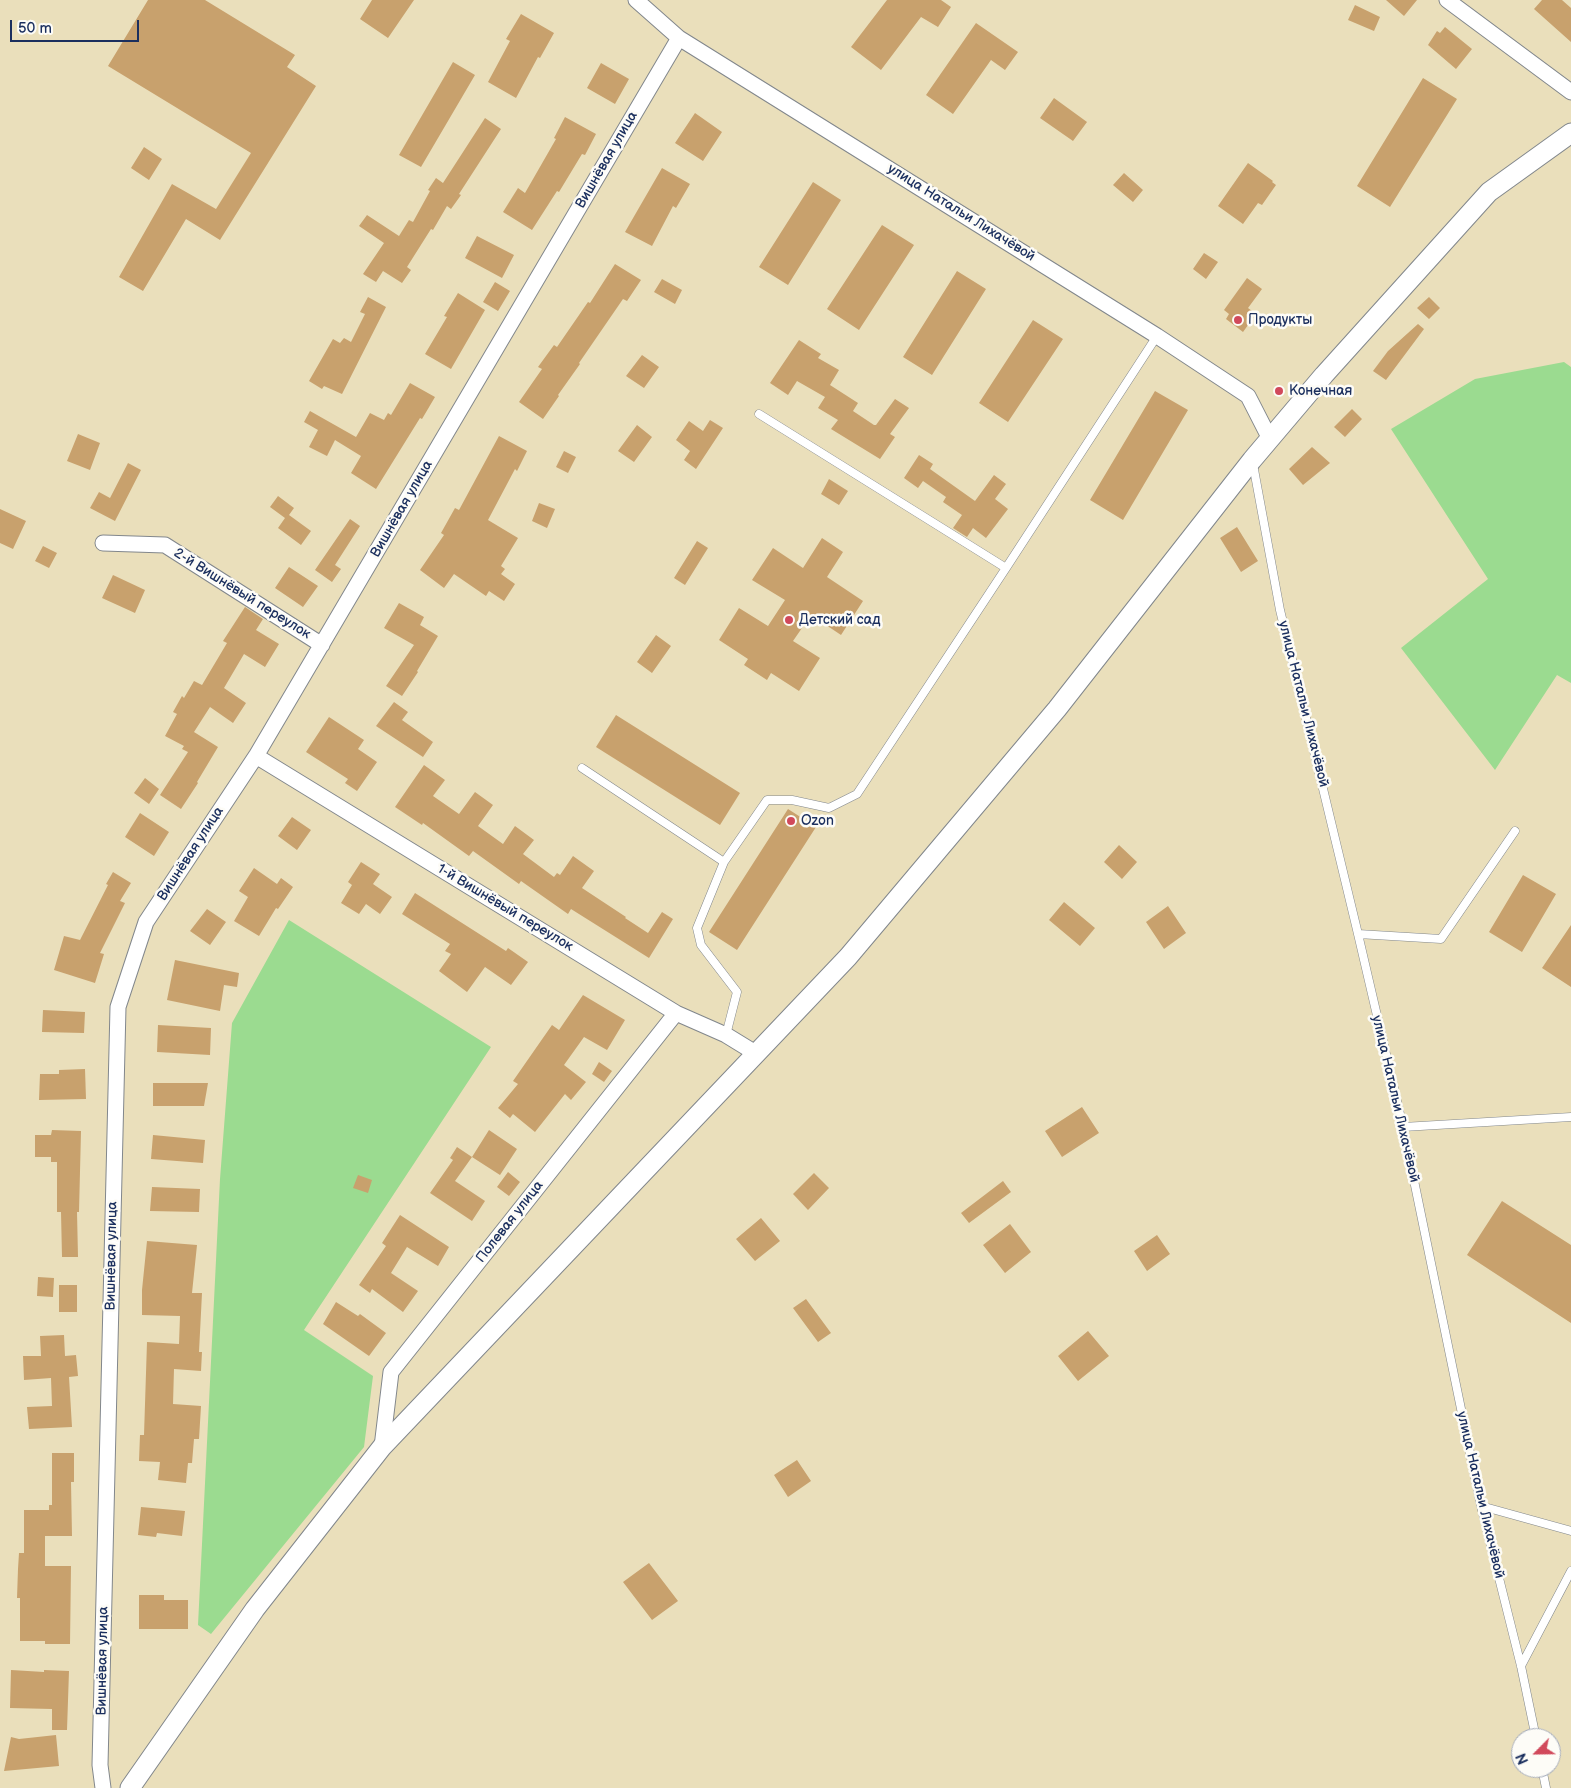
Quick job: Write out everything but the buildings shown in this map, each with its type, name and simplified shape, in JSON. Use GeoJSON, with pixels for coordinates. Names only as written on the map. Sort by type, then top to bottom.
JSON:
{"type":"FeatureCollection","features":[{"type":"Feature","properties":{"kind":"street","name":"улица Натальи Лихачёвой"},"geometry":{"type":"LineString","coordinates":[[636,0],[679,38],[1157,336],[1248,396],[1270,439]]}},
{"type":"Feature","properties":{"kind":"street"},"geometry":{"type":"LineString","coordinates":[[1448,0],[1571,92]]}},
{"type":"Feature","properties":{"kind":"street","name":"Вишнёвая улица"},"geometry":{"type":"LineString","coordinates":[[103,1788],[101,1755],[118,1007],[146,922],[256,756],[679,38]]}},
{"type":"Feature","properties":{"kind":"street"},"geometry":{"type":"LineString","coordinates":[[132,1787],[255,1609],[382,1447],[848,957],[1058,709],[1252,460],[1324,375],[1490,192],[1571,133]]}},
{"type":"Feature","properties":{"kind":"street","name":"2-й Вишнёвый переулок"},"geometry":{"type":"LineString","coordinates":[[102,544],[165,545],[322,645]]}},
{"type":"Feature","properties":{"kind":"street","name":"1-й Вишнёвый переулок"},"geometry":{"type":"LineString","coordinates":[[256,756],[676,1013],[726,1035],[757,1054]]}},
{"type":"Feature","properties":{"kind":"street","name":"Полевая улица"},"geometry":{"type":"LineString","coordinates":[[382,1447],[391,1372],[676,1013]]}},
{"type":"Feature","properties":{"kind":"lane"},"geometry":{"type":"LineString","coordinates":[[726,1035],[737,992],[701,945],[697,928],[724,862],[767,800],[792,800],[828,808],[857,794],[1157,336]]}},
{"type":"Feature","properties":{"kind":"lane"},"geometry":{"type":"LineString","coordinates":[[759,414],[1006,568]]}},
{"type":"Feature","properties":{"kind":"lane","name":"улица Натальи Лихачёвой"},"geometry":{"type":"LineString","coordinates":[[1252,460],[1280,610],[1403,1127],[1481,1506],[1521,1666],[1534,1728]]}},
{"type":"Feature","properties":{"kind":"lane"},"geometry":{"type":"LineString","coordinates":[[582,768],[724,862]]}},
{"type":"Feature","properties":{"kind":"lane"},"geometry":{"type":"LineString","coordinates":[[1358,934],[1441,939],[1515,831]]}},
{"type":"Feature","properties":{"kind":"lane"},"geometry":{"type":"LineString","coordinates":[[1403,1127],[1571,1117]]}},
{"type":"Feature","properties":{"kind":"lane"},"geometry":{"type":"LineString","coordinates":[[1481,1506],[1571,1531]]}},
{"type":"Feature","properties":{"kind":"lane"},"geometry":{"type":"LineString","coordinates":[[1521,1666],[1571,1571]]}},
{"type":"Feature","properties":{"kind":"green space"},"geometry":{"type":"Polygon","coordinates":[[[1564,362],[1571,367],[1571,683],[1557,675],[1495,770],[1401,648],[1488,579],[1391,429],[1475,379],[1564,362]]]}},
{"type":"Feature","properties":{"kind":"green space"},"geometry":{"type":"Polygon","coordinates":[[[289,920],[491,1047],[304,1330],[373,1376],[364,1447],[211,1634],[198,1625],[220,1179],[232,1023],[289,920]]]}},
{"type":"Feature","properties":{"kind":"place","name":"Продукты"},"geometry":{"type":"Point","coordinates":[1238,320]}},
{"type":"Feature","properties":{"kind":"place","name":"Конечная"},"geometry":{"type":"Point","coordinates":[1279,391]}},
{"type":"Feature","properties":{"kind":"place","name":"Детский сад"},"geometry":{"type":"Point","coordinates":[789,620]}},
{"type":"Feature","properties":{"kind":"place","name":"Ozon"},"geometry":{"type":"Point","coordinates":[791,821]}}]}
